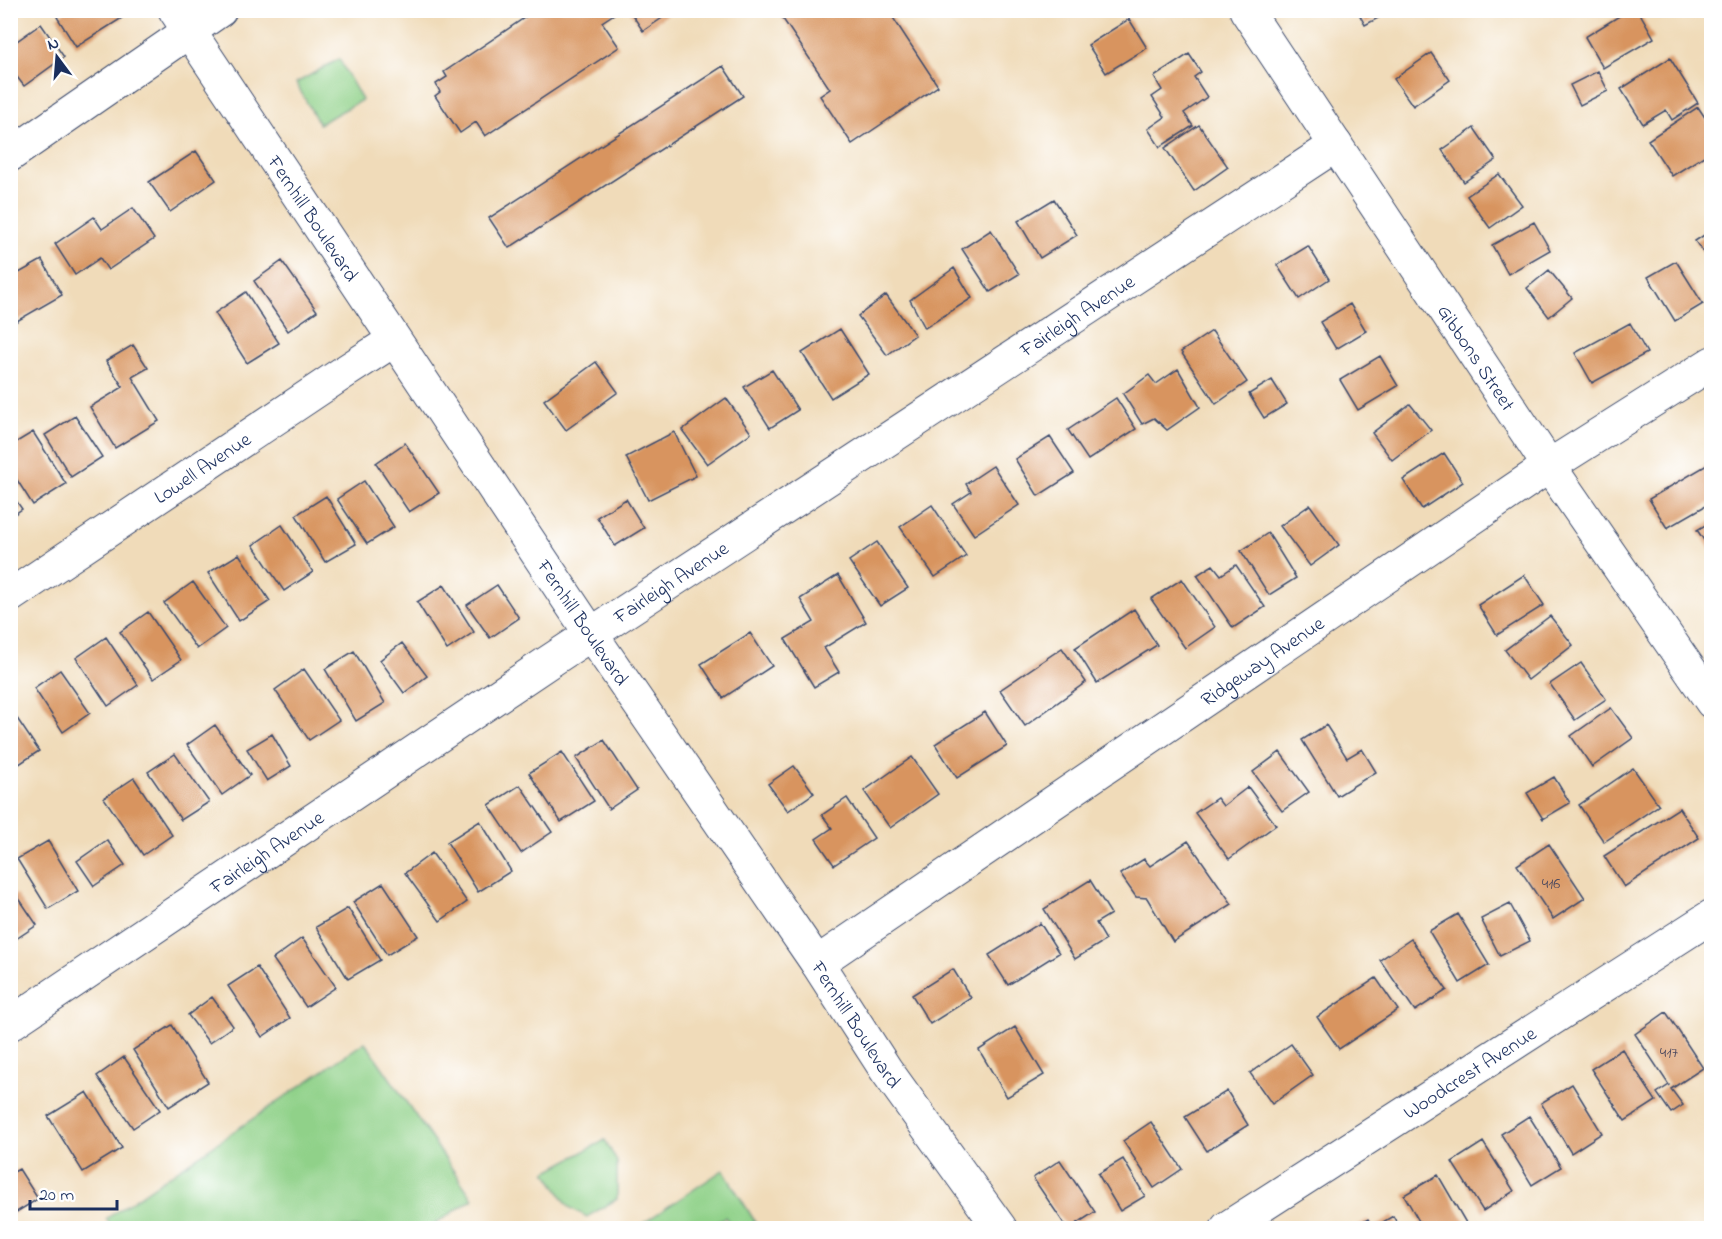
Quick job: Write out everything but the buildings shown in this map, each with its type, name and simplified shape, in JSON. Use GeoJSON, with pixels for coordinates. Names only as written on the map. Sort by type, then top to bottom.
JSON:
{"type":"FeatureCollection","features":[{"type":"Feature","properties":{"kind":"street"},"geometry":{"type":"LineString","coordinates":[[10,155],[182,21],[220,10]]}},
{"type":"Feature","properties":{"kind":"street","name":"Gibbons Street"},"geometry":{"type":"LineString","coordinates":[[1246,10],[1549,466],[1712,702]]}},
{"type":"Feature","properties":{"kind":"street","name":"Fernhill Boulevard"},"geometry":{"type":"LineString","coordinates":[[182,21],[591,634],[817,963],[886,1070],[1000,1228]]}},
{"type":"Feature","properties":{"kind":"street","name":"Fairleigh Avenue"},"geometry":{"type":"LineString","coordinates":[[10,1024],[591,634],[1336,145]]}},
{"type":"Feature","properties":{"kind":"street","name":"Lowell Avenue"},"geometry":{"type":"LineString","coordinates":[[10,596],[394,340]]}},
{"type":"Feature","properties":{"kind":"street","name":"Ridgeway Avenue"},"geometry":{"type":"LineString","coordinates":[[817,963],[1549,466],[1712,363]]}},
{"type":"Feature","properties":{"kind":"street","name":"Woodcrest Avenue"},"geometry":{"type":"LineString","coordinates":[[1227,1228],[1712,916]]}},
{"type":"Feature","properties":{"kind":"green space"},"geometry":{"type":"Polygon","coordinates":[[[339,59],[362,100],[319,124],[296,83],[339,59]]]}},
{"type":"Feature","properties":{"kind":"green space"},"geometry":{"type":"Polygon","coordinates":[[[365,1042],[473,1199],[429,1228],[113,1228],[106,1219],[365,1042]]]}},
{"type":"Feature","properties":{"kind":"green space"},"geometry":{"type":"Polygon","coordinates":[[[605,1140],[617,1162],[617,1199],[587,1217],[569,1207],[546,1172],[605,1140]]]}},
{"type":"Feature","properties":{"kind":"green space"},"geometry":{"type":"Polygon","coordinates":[[[723,1170],[759,1228],[733,1228],[725,1217],[708,1228],[636,1228],[723,1170]]]}}]}
